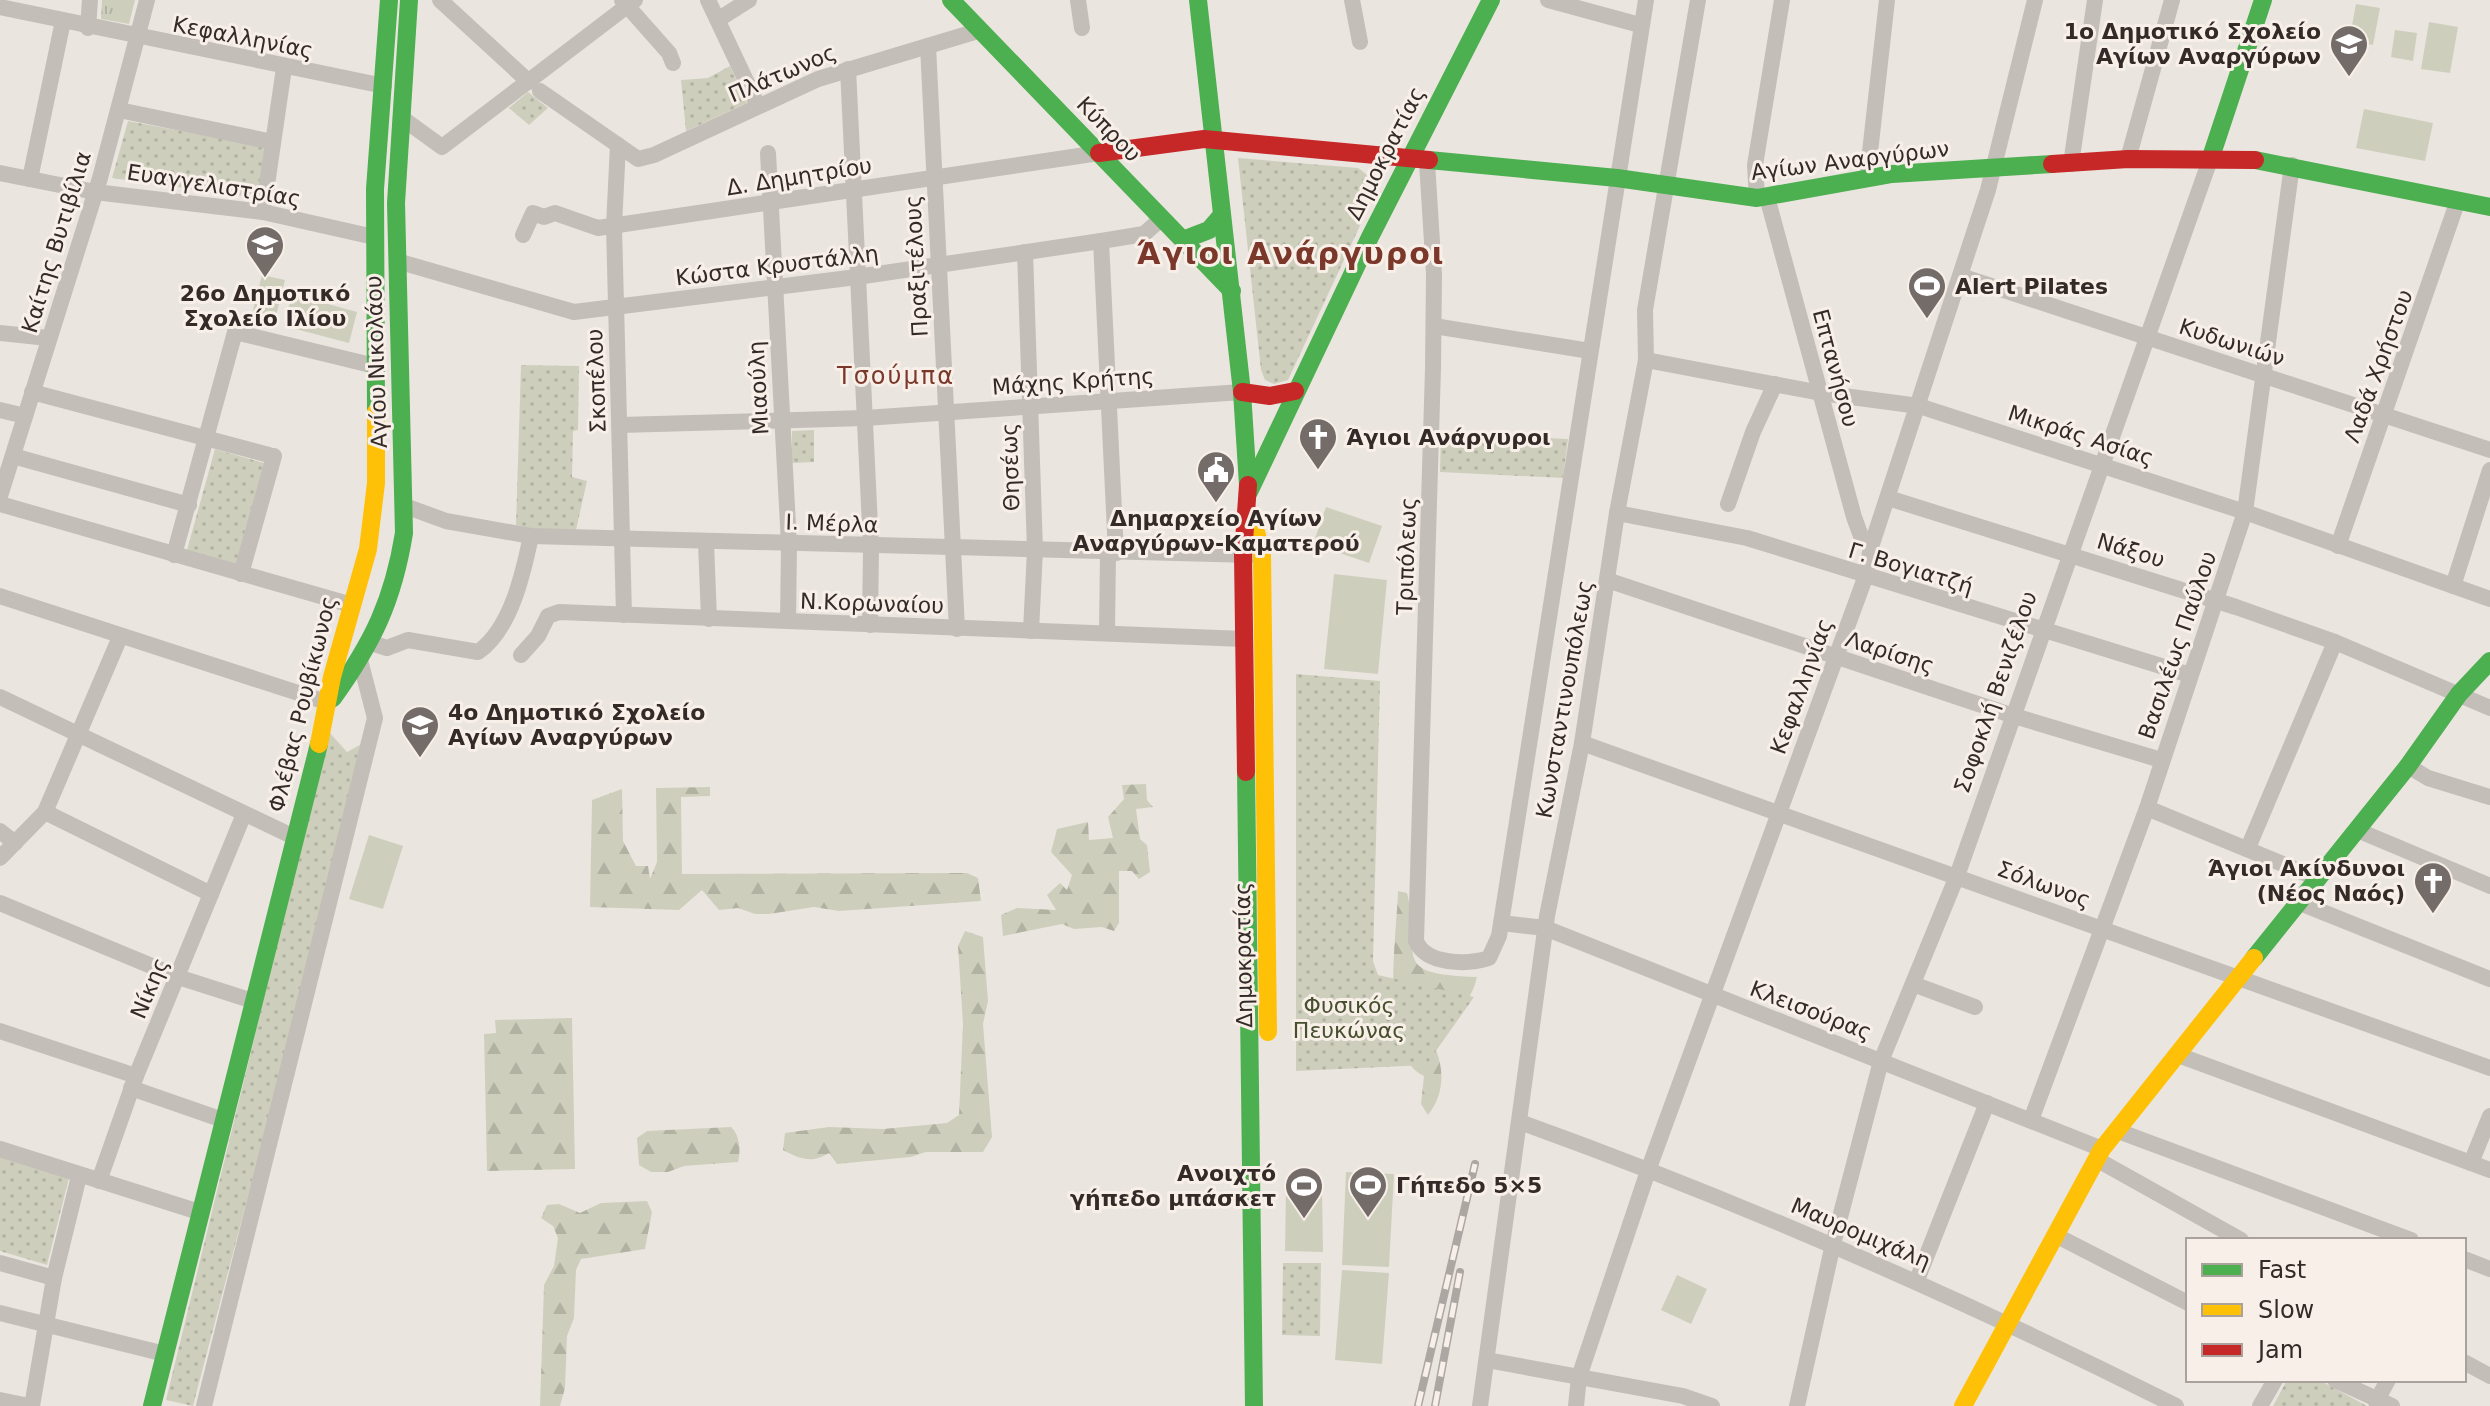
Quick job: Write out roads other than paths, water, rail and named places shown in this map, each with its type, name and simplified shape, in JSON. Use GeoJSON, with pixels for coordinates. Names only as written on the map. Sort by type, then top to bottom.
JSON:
{"type":"FeatureCollection","features":[{"type":"Feature","properties":{"kind":"main road","name":"Φλέβας Ρουβίκωνος"},"geometry":{"type":"LineString","coordinates":[[152,1406],[368,549],[376,483],[374,237],[389,0]]}},
{"type":"Feature","properties":{"kind":"main road","name":"Αγίου Νικολάου"},"geometry":{"type":"LineString","coordinates":[[329,703],[374,639],[395,586],[405,506],[396,203],[409,0]]}},
{"type":"Feature","properties":{"kind":"main road","name":"Κύπρου"},"geometry":{"type":"LineString","coordinates":[[951,0],[1232,291]]}},
{"type":"Feature","properties":{"kind":"main road"},"geometry":{"type":"LineString","coordinates":[[1198,0],[1232,291],[1249,499]]}},
{"type":"Feature","properties":{"kind":"main road","name":"Δημοκρατίας"},"geometry":{"type":"LineString","coordinates":[[1272,1406],[1249,499],[1295,391],[1418,161],[1491,0]]}},
{"type":"Feature","properties":{"kind":"main road","name":"Σοφοκλή Βενιζέλου"},"geometry":{"type":"LineString","coordinates":[[2211,157],[2263,0]]}},
{"type":"Feature","properties":{"kind":"main road","name":"Αγίων Αναργύρων"},"geometry":{"type":"LineString","coordinates":[[1099,153],[1196,139],[1617,178],[1762,198],[1867,179],[2128,159],[2211,157],[2292,165],[2490,207]]}},
{"type":"Feature","properties":{"kind":"main road"},"geometry":{"type":"LineString","coordinates":[[1183,240],[1209,230],[1222,215]]}},
{"type":"Feature","properties":{"kind":"main road"},"geometry":{"type":"LineString","coordinates":[[1242,392],[1270,396],[1295,391]]}},
{"type":"Feature","properties":{"kind":"main road"},"geometry":{"type":"LineString","coordinates":[[368,549],[368,620],[374,639]]}},
{"type":"Feature","properties":{"kind":"main road","name":"Δημοκρατίας"},"geometry":{"type":"LineString","coordinates":[[1252,555],[1244,639],[1254,1406]]}},
{"type":"Feature","properties":{"kind":"main road"},"geometry":{"type":"LineString","coordinates":[[1967,1405],[2007,1321],[2057,1236],[2099,1154],[2408,766],[2459,694],[2490,661]]}},
{"type":"Feature","properties":{"kind":"street"},"geometry":{"type":"LineString","coordinates":[[88,28],[90,0]]}},
{"type":"Feature","properties":{"kind":"street","name":"Καίτης Βυτιβίλια"},"geometry":{"type":"LineString","coordinates":[[0,496],[95,192],[139,39],[147,0]]}},
{"type":"Feature","properties":{"kind":"street","name":"Πλάτωνος"},"geometry":{"type":"LineString","coordinates":[[440,0],[535,86],[638,159],[654,155],[758,106],[848,69],[981,30]]}},
{"type":"Feature","properties":{"kind":"street"},"geometry":{"type":"LineString","coordinates":[[708,0],[758,106]]}},
{"type":"Feature","properties":{"kind":"street"},"geometry":{"type":"LineString","coordinates":[[719,19],[749,0]]}},
{"type":"Feature","properties":{"kind":"street"},"geometry":{"type":"LineString","coordinates":[[1078,0],[1082,28]]}},
{"type":"Feature","properties":{"kind":"street"},"geometry":{"type":"LineString","coordinates":[[1352,0],[1360,42]]}},
{"type":"Feature","properties":{"kind":"street"},"geometry":{"type":"LineString","coordinates":[[1548,0],[1640,25]]}},
{"type":"Feature","properties":{"kind":"street","name":"Κωνσταντινουπόλεως"},"geometry":{"type":"LineString","coordinates":[[1489,958],[1497,947],[1501,923],[1646,0]]}},
{"type":"Feature","properties":{"kind":"street","name":"Κωνσταντινουπόλεως"},"geometry":{"type":"LineString","coordinates":[[1480,1406],[1545,928],[1582,743],[1617,513],[1646,360],[1645,310],[1698,0]]}},
{"type":"Feature","properties":{"kind":"street","name":"Επτανήσου"},"geometry":{"type":"LineString","coordinates":[[1782,0],[1755,165],[1854,517],[1861,536],[1871,547]]}},
{"type":"Feature","properties":{"kind":"street"},"geometry":{"type":"LineString","coordinates":[[1867,179],[1887,0]]}},
{"type":"Feature","properties":{"kind":"street","name":"Κεφαλληνίας"},"geometry":{"type":"LineString","coordinates":[[1576,1406],[1579,1377],[1649,1168],[1865,578],[1871,547],[1994,168],[2035,0]]}},
{"type":"Feature","properties":{"kind":"street"},"geometry":{"type":"LineString","coordinates":[[2071,164],[2095,0]]}},
{"type":"Feature","properties":{"kind":"street"},"geometry":{"type":"LineString","coordinates":[[2128,159],[2172,0]]}},
{"type":"Feature","properties":{"kind":"street"},"geometry":{"type":"LineString","coordinates":[[402,118],[442,147],[535,86],[628,2],[669,53],[673,63]]}},
{"type":"Feature","properties":{"kind":"street","name":"Κεφαλληνίας"},"geometry":{"type":"LineString","coordinates":[[0,7],[40,8],[63,21],[88,28],[384,86]]}},
{"type":"Feature","properties":{"kind":"street"},"geometry":{"type":"LineString","coordinates":[[30,179],[63,21]]}},
{"type":"Feature","properties":{"kind":"street","name":"Πραξιτέλους"},"geometry":{"type":"LineString","coordinates":[[928,46],[957,629]]}},
{"type":"Feature","properties":{"kind":"street"},"geometry":{"type":"LineString","coordinates":[[263,212],[284,68]]}},
{"type":"Feature","properties":{"kind":"street"},"geometry":{"type":"LineString","coordinates":[[848,69],[871,547],[870,625]]}},
{"type":"Feature","properties":{"kind":"street"},"geometry":{"type":"LineString","coordinates":[[119,110],[273,142]]}},
{"type":"Feature","properties":{"kind":"street","name":"Σκοπέλου"},"geometry":{"type":"LineString","coordinates":[[614,142],[615,309],[624,615]]}},
{"type":"Feature","properties":{"kind":"street","name":"Μιαούλη"},"geometry":{"type":"LineString","coordinates":[[768,153],[789,544],[788,621]]}},
{"type":"Feature","properties":{"kind":"street","name":"Δ. Δημητρίου"},"geometry":{"type":"LineString","coordinates":[[523,235],[533,213],[544,217],[555,213],[598,228],[1099,153]]}},
{"type":"Feature","properties":{"kind":"street","name":"Σοφοκλή Βενιζέλου"},"geometry":{"type":"LineString","coordinates":[[1797,1406],[1833,1244],[1881,1061],[1957,876],[2011,715],[2211,157]]}},
{"type":"Feature","properties":{"kind":"street","name":"Τριπόλεως"},"geometry":{"type":"LineString","coordinates":[[1418,161],[1434,326],[1416,941],[1420,950],[1430,957],[1474,963],[1489,958]]}},
{"type":"Feature","properties":{"kind":"street","name":"Βασιλέως Παύλου"},"geometry":{"type":"LineString","coordinates":[[2031,1120],[2147,808],[2245,512],[2292,165]]}},
{"type":"Feature","properties":{"kind":"street","name":"Ευαγγελιστρίας"},"geometry":{"type":"LineString","coordinates":[[0,173],[95,192],[263,212],[374,237]]}},
{"type":"Feature","properties":{"kind":"street","name":"Λαδά Χρήστου"},"geometry":{"type":"LineString","coordinates":[[2338,546],[2458,200]]}},
{"type":"Feature","properties":{"kind":"street","name":"Κώστα Κρυστάλλη"},"geometry":{"type":"LineString","coordinates":[[397,261],[562,311],[615,309],[938,266],[1144,234],[1161,219]]}},
{"type":"Feature","properties":{"kind":"street"},"geometry":{"type":"LineString","coordinates":[[1101,241],[1110,400],[1112,553],[1107,633]]}},
{"type":"Feature","properties":{"kind":"street","name":"Θησέως"},"geometry":{"type":"LineString","coordinates":[[1025,252],[1035,550],[1031,631]]}},
{"type":"Feature","properties":{"kind":"street","name":"Κυδωνιών"},"geometry":{"type":"LineString","coordinates":[[1961,276],[2490,450]]}},
{"type":"Feature","properties":{"kind":"street"},"geometry":{"type":"LineString","coordinates":[[1434,326],[1590,351]]}},
{"type":"Feature","properties":{"kind":"street"},"geometry":{"type":"LineString","coordinates":[[174,555],[235,332],[375,366]]}},
{"type":"Feature","properties":{"kind":"street"},"geometry":{"type":"LineString","coordinates":[[0,333],[48,338]]}},
{"type":"Feature","properties":{"kind":"street","name":"Μικράς Ασίας"},"geometry":{"type":"LineString","coordinates":[[1646,360],[1821,393],[1919,406],[2245,512],[2490,599]]}},
{"type":"Feature","properties":{"kind":"street"},"geometry":{"type":"LineString","coordinates":[[1728,504],[1753,432],[1775,384]]}},
{"type":"Feature","properties":{"kind":"street"},"geometry":{"type":"LineString","coordinates":[[32,392],[271,455],[241,574]]}},
{"type":"Feature","properties":{"kind":"street","name":"Μάχης Κρήτης"},"geometry":{"type":"LineString","coordinates":[[620,425],[865,418],[1242,392]]}},
{"type":"Feature","properties":{"kind":"street"},"geometry":{"type":"LineString","coordinates":[[0,410],[25,416]]}},
{"type":"Feature","properties":{"kind":"street"},"geometry":{"type":"LineString","coordinates":[[13,456],[189,505]]}},
{"type":"Feature","properties":{"kind":"street"},"geometry":{"type":"LineString","coordinates":[[2453,586],[2490,470]]}},
{"type":"Feature","properties":{"kind":"street","name":"Νάξου"},"geometry":{"type":"LineString","coordinates":[[1888,498],[2216,600],[2335,642],[2490,708]]}},
{"type":"Feature","properties":{"kind":"street"},"geometry":{"type":"LineString","coordinates":[[0,504],[352,605]]}},
{"type":"Feature","properties":{"kind":"street","name":"Ι. Μέρλα"},"geometry":{"type":"LineString","coordinates":[[405,506],[446,521],[531,536],[1252,555]]}},
{"type":"Feature","properties":{"kind":"street","name":"Γ. Βογιατζή"},"geometry":{"type":"LineString","coordinates":[[1617,513],[1747,538],[1865,578],[2190,675]]}},
{"type":"Feature","properties":{"kind":"street"},"geometry":{"type":"LineString","coordinates":[[374,639],[387,648],[408,640],[478,652],[492,642],[518,585],[531,536]]}},
{"type":"Feature","properties":{"kind":"street"},"geometry":{"type":"LineString","coordinates":[[706,543],[709,619]]}},
{"type":"Feature","properties":{"kind":"street","name":"Λαρίσης"},"geometry":{"type":"LineString","coordinates":[[1607,580],[2011,715],[2161,760]]}},
{"type":"Feature","properties":{"kind":"street"},"geometry":{"type":"LineString","coordinates":[[0,596],[329,703]]}},
{"type":"Feature","properties":{"kind":"street","name":"Ν.Κορωναίου"},"geometry":{"type":"LineString","coordinates":[[521,655],[530,647],[552,613],[1244,639]]}},
{"type":"Feature","properties":{"kind":"street"},"geometry":{"type":"LineString","coordinates":[[0,858],[45,812],[120,637]]}},
{"type":"Feature","properties":{"kind":"street"},"geometry":{"type":"LineString","coordinates":[[2248,848],[2335,642]]}},
{"type":"Feature","properties":{"kind":"street"},"geometry":{"type":"LineString","coordinates":[[204,1406],[375,718],[360,660]]}},
{"type":"Feature","properties":{"kind":"street"},"geometry":{"type":"LineString","coordinates":[[2,704],[80,736],[294,837]]}},
{"type":"Feature","properties":{"kind":"street","name":"Σόλωνος"},"geometry":{"type":"LineString","coordinates":[[1582,743],[1779,811],[2237,980],[2490,1068]]}},
{"type":"Feature","properties":{"kind":"street"},"geometry":{"type":"LineString","coordinates":[[2408,766],[2428,778],[2490,797]]}},
{"type":"Feature","properties":{"kind":"street"},"geometry":{"type":"LineString","coordinates":[[2147,808],[2319,879]]}},
{"type":"Feature","properties":{"kind":"street"},"geometry":{"type":"LineString","coordinates":[[45,812],[211,894]]}},
{"type":"Feature","properties":{"kind":"street","name":"Νίκης"},"geometry":{"type":"LineString","coordinates":[[99,1181],[133,1082],[244,814]]}},
{"type":"Feature","properties":{"kind":"street"},"geometry":{"type":"LineString","coordinates":[[2357,830],[2490,886]]}},
{"type":"Feature","properties":{"kind":"street"},"geometry":{"type":"LineString","coordinates":[[0,831],[15,843]]}},
{"type":"Feature","properties":{"kind":"street"},"geometry":{"type":"LineString","coordinates":[[0,903],[178,977],[253,1001]]}},
{"type":"Feature","properties":{"kind":"street"},"geometry":{"type":"LineString","coordinates":[[2300,903],[2490,979]]}},
{"type":"Feature","properties":{"kind":"street","name":"Κλεισούρας"},"geometry":{"type":"LineString","coordinates":[[1501,923],[1545,928],[2031,1120],[2099,1154],[2238,1238]]}},
{"type":"Feature","properties":{"kind":"street"},"geometry":{"type":"LineString","coordinates":[[1913,984],[1975,1007]]}},
{"type":"Feature","properties":{"kind":"street"},"geometry":{"type":"LineString","coordinates":[[0,1031],[223,1120]]}},
{"type":"Feature","properties":{"kind":"street"},"geometry":{"type":"LineString","coordinates":[[2178,1055],[2490,1170]]}},
{"type":"Feature","properties":{"kind":"street"},"geometry":{"type":"LineString","coordinates":[[1917,1280],[1987,1103]]}},
{"type":"Feature","properties":{"kind":"street"},"geometry":{"type":"LineString","coordinates":[[2471,1163],[2490,1116]]}},
{"type":"Feature","properties":{"kind":"street","name":"Μαυρομιχάλη"},"geometry":{"type":"LineString","coordinates":[[1520,1122],[1649,1168],[1917,1280],[2007,1321],[2176,1406]]}},
{"type":"Feature","properties":{"kind":"street"},"geometry":{"type":"LineString","coordinates":[[2118,1131],[2406,1238]]}},
{"type":"Feature","properties":{"kind":"street"},"geometry":{"type":"LineString","coordinates":[[0,1149],[199,1212]]}},
{"type":"Feature","properties":{"kind":"street"},"geometry":{"type":"LineString","coordinates":[[0,1400],[30,1406],[54,1278],[79,1176]]}},
{"type":"Feature","properties":{"kind":"street"},"geometry":{"type":"LineString","coordinates":[[2057,1236],[2186,1302]]}},
{"type":"Feature","properties":{"kind":"street"},"geometry":{"type":"LineString","coordinates":[[2466,1260],[2490,1269]]}},
{"type":"Feature","properties":{"kind":"street"},"geometry":{"type":"LineString","coordinates":[[0,1263],[54,1278]]}},
{"type":"Feature","properties":{"kind":"street"},"geometry":{"type":"LineString","coordinates":[[0,1313],[165,1354]]}},
{"type":"Feature","properties":{"kind":"street"},"geometry":{"type":"LineString","coordinates":[[1487,1360],[1712,1406]]}},
{"type":"Feature","properties":{"kind":"street"},"geometry":{"type":"LineString","coordinates":[[2466,1363],[2490,1376]]}},
{"type":"Feature","properties":{"kind":"street"},"geometry":{"type":"LineString","coordinates":[[2260,1406],[2274,1382]]}},
{"type":"Feature","properties":{"kind":"street"},"geometry":{"type":"LineString","coordinates":[[2339,1382],[2384,1404],[2388,1382]]}},
{"type":"Feature","properties":{"kind":"railway"},"geometry":{"type":"LineString","coordinates":[[1418,1406],[1475,1164]]}},
{"type":"Feature","properties":{"kind":"railway"},"geometry":{"type":"LineString","coordinates":[[1435,1406],[1460,1272]]}},
{"type":"Feature","properties":{"kind":"place","name":"1ο Δημοτικό Σχολείο Αγίων Αναργύρων"},"geometry":{"type":"Point","coordinates":[2349,78]}},
{"type":"Feature","properties":{"kind":"place","name":"26ο Δημοτικό Σχολείο Ιλίου"},"geometry":{"type":"Point","coordinates":[265,279]}},
{"type":"Feature","properties":{"kind":"place","name":"Alert Pilates"},"geometry":{"type":"Point","coordinates":[1927,320]}},
{"type":"Feature","properties":{"kind":"place","name":"Άγιοι Ανάργυροι"},"geometry":{"type":"Point","coordinates":[1318,471]}},
{"type":"Feature","properties":{"kind":"place","name":"Δημαρχείο Αγίων Αναργύρων-Καματερού"},"geometry":{"type":"Point","coordinates":[1216,504]}},
{"type":"Feature","properties":{"kind":"place","name":"4ο Δημοτικό Σχολείο Αγίων Αναργύρων"},"geometry":{"type":"Point","coordinates":[420,759]}},
{"type":"Feature","properties":{"kind":"place","name":"Άγιοι Ακίνδυνοι (Νέος Ναός)"},"geometry":{"type":"Point","coordinates":[2433,915]}},
{"type":"Feature","properties":{"kind":"place","name":"Γήπεδο 5×5"},"geometry":{"type":"Point","coordinates":[1368,1219]}},
{"type":"Feature","properties":{"kind":"place","name":"Ανοιχτό γήπεδο μπάσκετ"},"geometry":{"type":"Point","coordinates":[1304,1220]}},
{"type":"Feature","properties":{"kind":"district","name":"Άγιοι Ανάργυροι"},"geometry":{"type":"Point","coordinates":[1291,254]}},
{"type":"Feature","properties":{"kind":"district","name":"Τσούμπα"},"geometry":{"type":"Point","coordinates":[896,376]}},
{"type":"Feature","properties":{"kind":"park label","name":"Φυσικός Πευκώνας"},"geometry":{"type":"Point","coordinates":[1349,1018]}}]}
